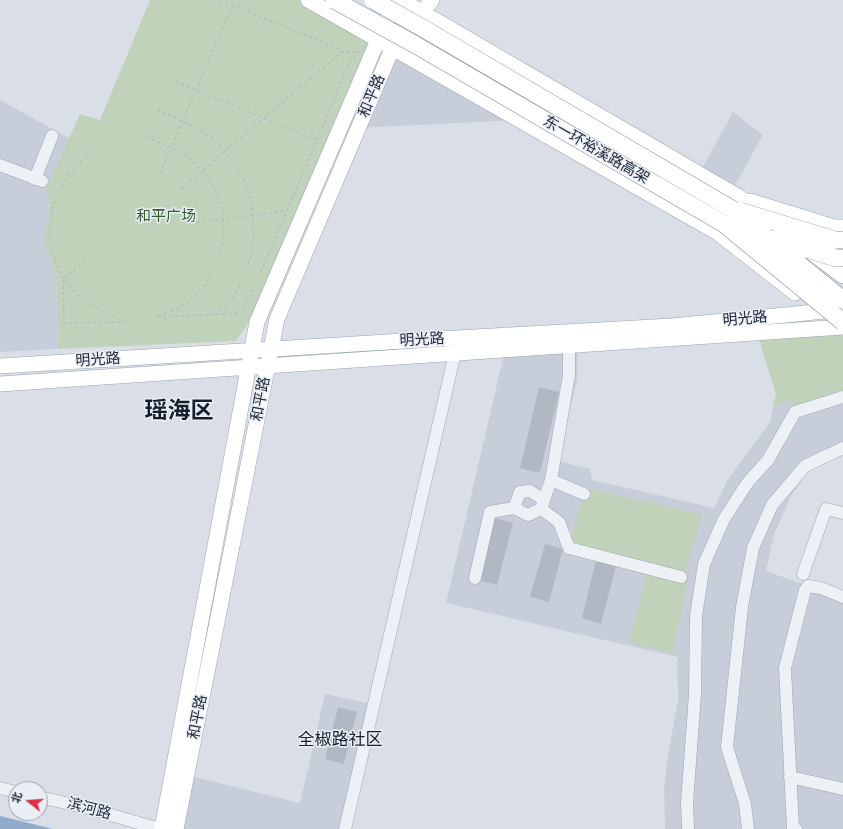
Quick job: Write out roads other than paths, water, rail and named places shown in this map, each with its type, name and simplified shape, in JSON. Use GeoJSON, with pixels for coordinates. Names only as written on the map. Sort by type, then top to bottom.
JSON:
{"type":"FeatureCollection","features":[{"type":"Feature","properties":{"kind":"highway","name":"东一环裕溪路高架"},"geometry":{"type":"LineString","coordinates":[[334,0],[414,44],[724,224],[841,328]]}},
{"type":"Feature","properties":{"kind":"highway","name":"东一环裕溪路高架"},"geometry":{"type":"LineString","coordinates":[[373,0],[735,203],[843,299]]}},
{"type":"Feature","properties":{"kind":"highway"},"geometry":{"type":"LineString","coordinates":[[735,203],[835,240],[843,240]]}},
{"type":"Feature","properties":{"kind":"highway"},"geometry":{"type":"LineString","coordinates":[[724,224],[836,258],[843,258]]}},
{"type":"Feature","properties":{"kind":"main road"},"geometry":{"type":"LineString","coordinates":[[308,0],[718,233],[841,328]]}},
{"type":"Feature","properties":{"kind":"main road"},"geometry":{"type":"LineString","coordinates":[[401,0],[735,203],[843,276]]}},
{"type":"Feature","properties":{"kind":"main road","name":"和平路"},"geometry":{"type":"LineString","coordinates":[[161,829],[256,322],[387,19],[401,0]]}},
{"type":"Feature","properties":{"kind":"main road","name":"和平路"},"geometry":{"type":"LineString","coordinates":[[176,829],[276,319],[389,56],[432,0]]}},
{"type":"Feature","properties":{"kind":"main road"},"geometry":{"type":"LineString","coordinates":[[735,203],[834,227],[843,227]]}},
{"type":"Feature","properties":{"kind":"main road","name":"明光路"},"geometry":{"type":"LineString","coordinates":[[0,366],[672,326],[843,309]]}},
{"type":"Feature","properties":{"kind":"main road","name":"明光路"},"geometry":{"type":"LineString","coordinates":[[0,384],[841,328]]}},
{"type":"Feature","properties":{"kind":"street"},"geometry":{"type":"LineString","coordinates":[[0,165],[39,180],[52,136]]}},
{"type":"Feature","properties":{"kind":"street"},"geometry":{"type":"LineString","coordinates":[[784,284],[843,299]]}},
{"type":"Feature","properties":{"kind":"street"},"geometry":{"type":"LineString","coordinates":[[475,578],[490,512],[514,508],[528,515],[542,504],[551,480],[570,375],[569,346]]}},
{"type":"Feature","properties":{"kind":"street"},"geometry":{"type":"LineString","coordinates":[[345,829],[455,353]]}},
{"type":"Feature","properties":{"kind":"street"},"geometry":{"type":"LineString","coordinates":[[688,829],[687,803],[695,694],[696,616],[704,564],[724,519],[748,482],[768,460],[795,412],[843,397]]}},
{"type":"Feature","properties":{"kind":"street"},"geometry":{"type":"LineString","coordinates":[[748,829],[745,804],[727,747],[742,607],[753,548],[772,505],[805,466],[843,448]]}},
{"type":"Feature","properties":{"kind":"street"},"geometry":{"type":"LineString","coordinates":[[551,480],[584,494]]}},
{"type":"Feature","properties":{"kind":"street"},"geometry":{"type":"LineString","coordinates":[[514,508],[520,492],[530,491],[559,522],[569,548],[680,577]]}},
{"type":"Feature","properties":{"kind":"street"},"geometry":{"type":"LineString","coordinates":[[803,574],[826,509],[843,513]]}},
{"type":"Feature","properties":{"kind":"street"},"geometry":{"type":"LineString","coordinates":[[796,829],[793,828],[785,668],[805,590],[808,586],[821,588],[843,597]]}},
{"type":"Feature","properties":{"kind":"street"},"geometry":{"type":"LineString","coordinates":[[790,777],[843,789]]}},
{"type":"Feature","properties":{"kind":"street","name":"滨河路"},"geometry":{"type":"LineString","coordinates":[[48,799],[87,808],[161,829]]}},
{"type":"Feature","properties":{"kind":"water"},"geometry":{"type":"Polygon","coordinates":[[[0,816],[8,818],[8,821],[20,821],[53,829],[0,829],[0,816]]]}},
{"type":"Feature","properties":{"kind":"district","name":"瑶海区"},"geometry":{"type":"Point","coordinates":[179,411]}},
{"type":"Feature","properties":{"kind":"district","name":"全椒路社区"},"geometry":{"type":"Point","coordinates":[340,740]}},
{"type":"Feature","properties":{"kind":"park label","name":"和平广场"},"geometry":{"type":"Point","coordinates":[166,217]}}]}
